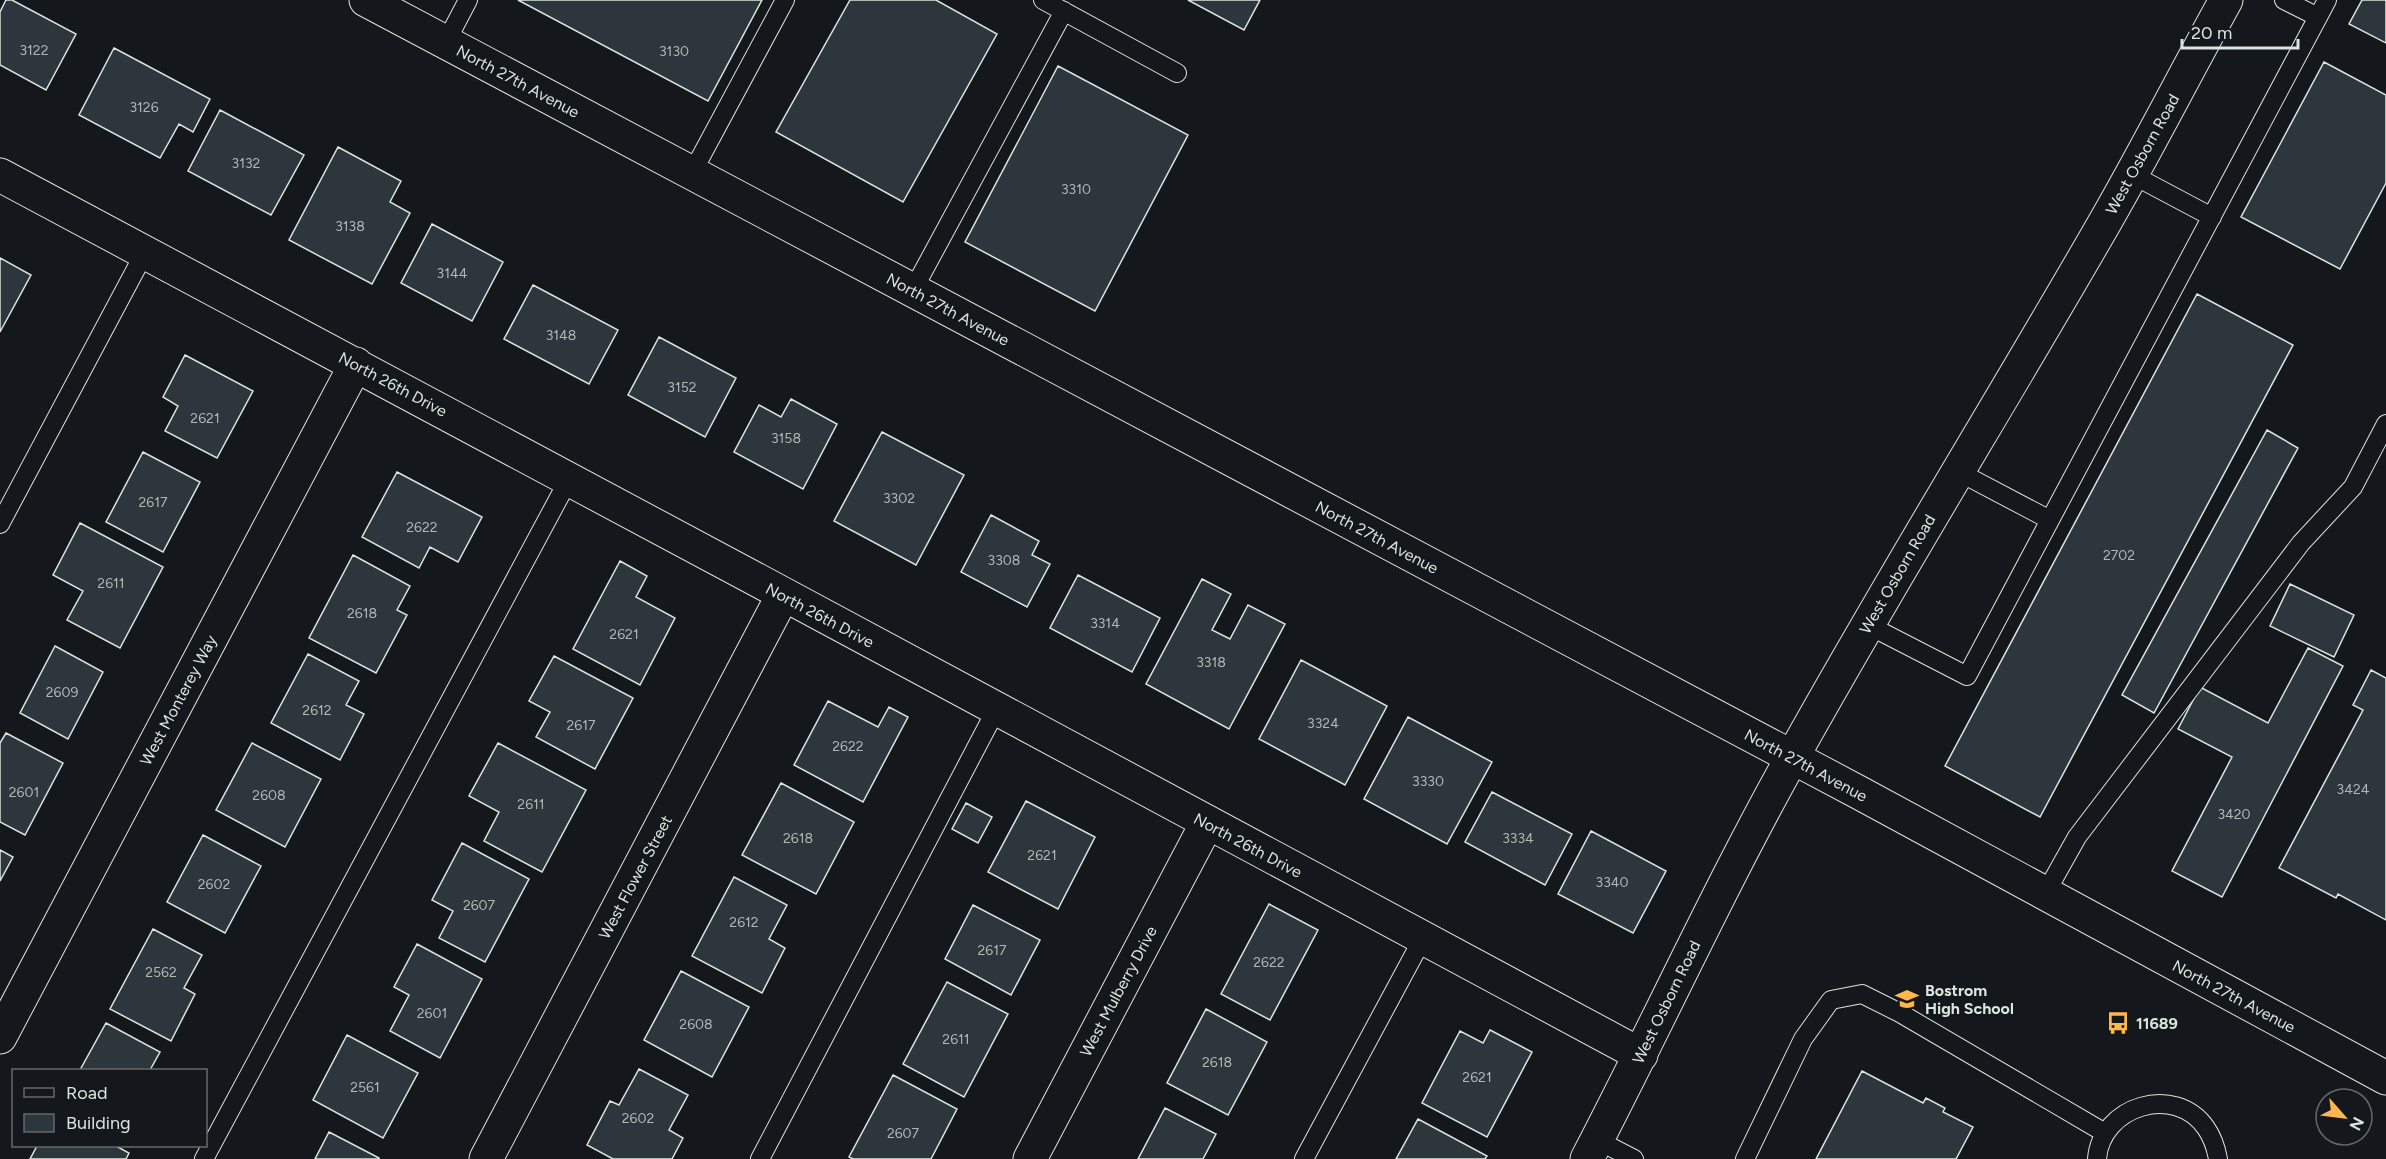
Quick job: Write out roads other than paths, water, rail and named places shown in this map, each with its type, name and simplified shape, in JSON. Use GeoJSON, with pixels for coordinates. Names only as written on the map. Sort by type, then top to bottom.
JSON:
{"type":"FeatureCollection","features":[{"type":"Feature","properties":{"kind":"street","name":"North 27th Avenue"},"geometry":{"type":"LineString","coordinates":[[366,0],[1792,757],[2386,1078]]}},
{"type":"Feature","properties":{"kind":"street","name":"West Osborn Road"},"geometry":{"type":"LineString","coordinates":[[1592,1150],[1641,1055],[1692,947],[1792,757],[2100,230],[2226,0]]}},
{"type":"Feature","properties":{"kind":"street","name":"North 26th Drive"},"geometry":{"type":"LineString","coordinates":[[0,175],[1641,1055]]}},
{"type":"Feature","properties":{"kind":"street","name":"West Monterey Way"},"geometry":{"type":"LineString","coordinates":[[0,1037],[356,364]]}},
{"type":"Feature","properties":{"kind":"street","name":"West Flower Street"},"geometry":{"type":"LineString","coordinates":[[486,1159],[783,595]]}},
{"type":"Feature","properties":{"kind":"street","name":"West Mulberry Drive"},"geometry":{"type":"LineString","coordinates":[[1030,1159],[1207,824]]}},
{"type":"Feature","properties":{"kind":"lane"},"geometry":{"type":"LineString","coordinates":[[446,42],[468,0]]}},
{"type":"Feature","properties":{"kind":"lane"},"geometry":{"type":"LineString","coordinates":[[692,173],[785,0]]}},
{"type":"Feature","properties":{"kind":"lane"},"geometry":{"type":"LineString","coordinates":[[1043,0],[1177,73]]}},
{"type":"Feature","properties":{"kind":"lane"},"geometry":{"type":"LineString","coordinates":[[2284,0],[2318,17]]}},
{"type":"Feature","properties":{"kind":"lane"},"geometry":{"type":"LineString","coordinates":[[1868,625],[1967,676],[2327,0]]}},
{"type":"Feature","properties":{"kind":"lane"},"geometry":{"type":"LineString","coordinates":[[913,290],[1064,11]]}},
{"type":"Feature","properties":{"kind":"lane"},"geometry":{"type":"LineString","coordinates":[[2130,174],[2212,217]]}},
{"type":"Feature","properties":{"kind":"lane"},"geometry":{"type":"LineString","coordinates":[[0,524],[145,252]]}},
{"type":"Feature","properties":{"kind":"lane"},"geometry":{"type":"LineString","coordinates":[[2045,894],[2072,845],[2097,810],[2301,543],[2353,487],[2386,424]]}},
{"type":"Feature","properties":{"kind":"lane"},"geometry":{"type":"LineString","coordinates":[[1958,471],[2050,520]]}},
{"type":"Feature","properties":{"kind":"lane"},"geometry":{"type":"LineString","coordinates":[[204,1159],[568,479]]}},
{"type":"Feature","properties":{"kind":"lane"},"geometry":{"type":"LineString","coordinates":[[760,1159],[996,710]]}},
{"type":"Feature","properties":{"kind":"lane"},"geometry":{"type":"LineString","coordinates":[[1304,1159],[1423,938]]}},
{"type":"Feature","properties":{"kind":"lane"},"geometry":{"type":"LineString","coordinates":[[1745,1159],[1803,1039],[1831,1000],[1862,994],[1900,1013],[2105,1133]]}},
{"type":"Feature","properties":{"kind":"lane"},"geometry":{"type":"LineString","coordinates":[[2097,1159],[2105,1133],[2118,1118],[2135,1108],[2154,1104],[2173,1106],[2191,1113],[2205,1127],[2215,1143],[2218,1159]]}},
{"type":"Feature","properties":{"kind":"lane"},"geometry":{"type":"LineString","coordinates":[[1592,1150],[1634,1159]]}},
{"type":"Feature","properties":{"kind":"place","name":"Bostrom High School"},"geometry":{"type":"Point","coordinates":[1907,999]}},
{"type":"Feature","properties":{"kind":"place","name":"11689"},"geometry":{"type":"Point","coordinates":[2118,1023]}}]}
